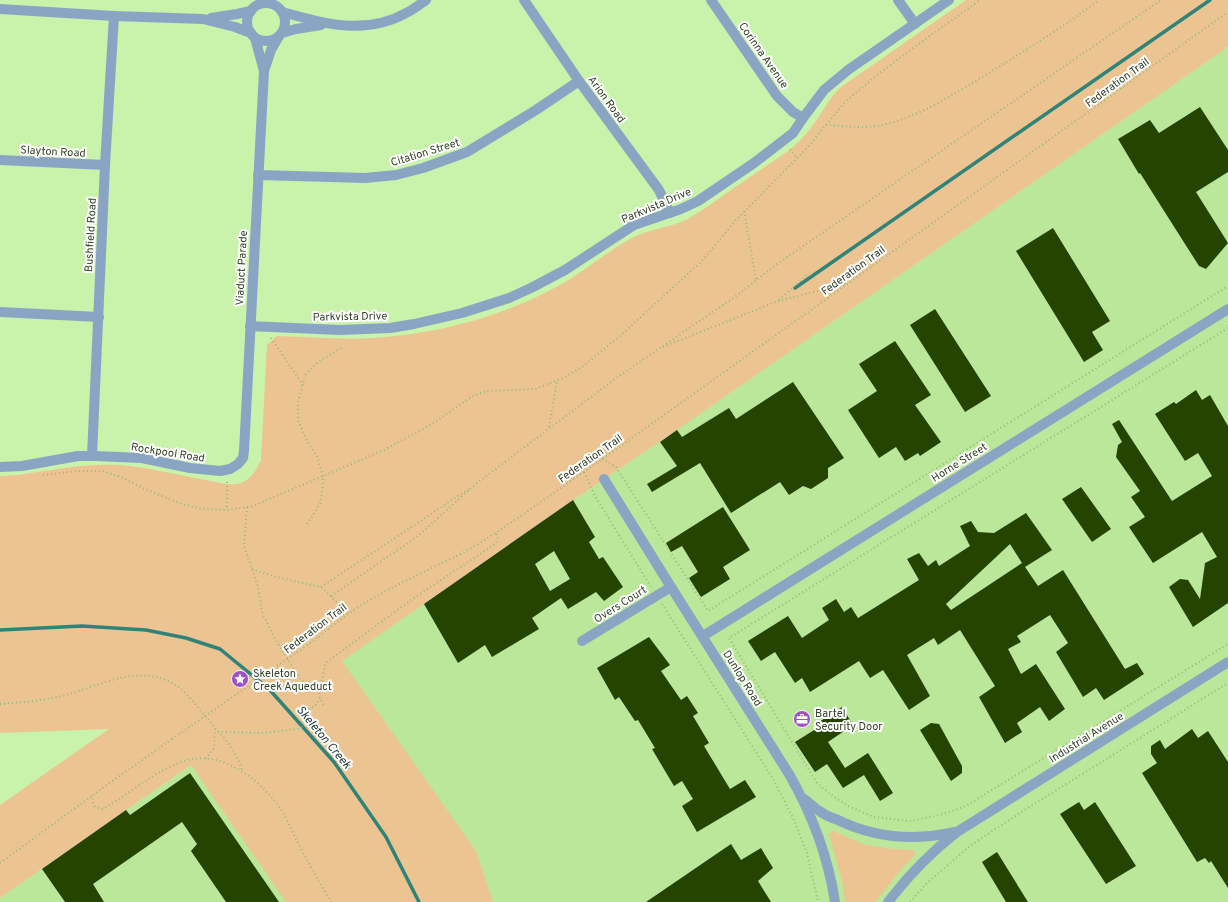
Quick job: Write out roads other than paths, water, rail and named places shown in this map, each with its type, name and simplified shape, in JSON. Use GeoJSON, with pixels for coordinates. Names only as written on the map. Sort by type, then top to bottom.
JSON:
{"type":"FeatureCollection","features":[{"type":"Feature","properties":{"kind":"street"},"geometry":{"type":"LineString","coordinates":[[203,19],[235,26],[260,40],[268,41],[275,39],[281,34],[296,29],[325,24],[348,26],[377,24],[408,12],[426,0]]}},
{"type":"Feature","properties":{"kind":"street","name":"Arion Road"},"geometry":{"type":"LineString","coordinates":[[524,0],[580,81],[659,190],[670,213]]}},
{"type":"Feature","properties":{"kind":"street","name":"Corinna Avenue"},"geometry":{"type":"LineString","coordinates":[[711,0],[776,96],[793,112],[803,118]]}},
{"type":"Feature","properties":{"kind":"street"},"geometry":{"type":"LineString","coordinates":[[898,0],[915,24]]}},
{"type":"Feature","properties":{"kind":"street","name":"Parkvista Drive"},"geometry":{"type":"LineString","coordinates":[[250,326],[340,330],[390,328],[462,313],[509,298],[531,288],[589,256],[634,225],[670,213],[698,201],[754,163],[793,133],[824,90],[834,81],[949,0]]}},
{"type":"Feature","properties":{"kind":"street"},"geometry":{"type":"LineString","coordinates":[[0,9],[114,16],[203,19],[237,14],[254,6],[268,3],[325,24]]}},
{"type":"Feature","properties":{"kind":"street"},"geometry":{"type":"LineString","coordinates":[[253,35],[247,22],[254,6]]}},
{"type":"Feature","properties":{"kind":"street"},"geometry":{"type":"LineString","coordinates":[[280,7],[285,23],[281,34]]}},
{"type":"Feature","properties":{"kind":"street","name":"Bushfield Road"},"geometry":{"type":"LineString","coordinates":[[92,456],[105,165],[114,16]]}},
{"type":"Feature","properties":{"kind":"street","name":"Viaduct Parade"},"geometry":{"type":"LineString","coordinates":[[237,465],[241,461],[244,451],[264,71],[271,50],[281,34]]}},
{"type":"Feature","properties":{"kind":"street","name":"Viaduct Parade"},"geometry":{"type":"LineString","coordinates":[[253,35],[264,71]]}},
{"type":"Feature","properties":{"kind":"street","name":"Citation Street"},"geometry":{"type":"LineString","coordinates":[[258,175],[364,178],[396,175],[423,168],[467,152],[580,81]]}},
{"type":"Feature","properties":{"kind":"street","name":"Slayton Road"},"geometry":{"type":"LineString","coordinates":[[0,160],[105,165]]}},
{"type":"Feature","properties":{"kind":"street","name":"Horne Street"},"geometry":{"type":"LineString","coordinates":[[703,636],[1228,309]]}},
{"type":"Feature","properties":{"kind":"street"},"geometry":{"type":"LineString","coordinates":[[0,312],[99,317]]}},
{"type":"Feature","properties":{"kind":"street","name":"Rockpool Road"},"geometry":{"type":"LineString","coordinates":[[0,467],[22,466],[78,456],[142,458],[190,468],[220,471],[233,468],[237,465]]}},
{"type":"Feature","properties":{"kind":"street","name":"Dunlop Road"},"geometry":{"type":"LineString","coordinates":[[604,479],[803,798],[815,825],[826,860],[835,902]]}},
{"type":"Feature","properties":{"kind":"street","name":"Overs Court"},"geometry":{"type":"LineString","coordinates":[[582,642],[671,587]]}},
{"type":"Feature","properties":{"kind":"street","name":"Industrial Avenue"},"geometry":{"type":"LineString","coordinates":[[888,902],[935,849],[956,832],[1228,662]]}},
{"type":"Feature","properties":{"kind":"street","name":"Industrial Avenue"},"geometry":{"type":"LineString","coordinates":[[803,798],[822,813],[846,824],[872,832],[890,836],[913,837],[935,836],[956,832]]}},
{"type":"Feature","properties":{"kind":"waterway"},"geometry":{"type":"LineString","coordinates":[[795,288],[1210,0]]}},
{"type":"Feature","properties":{"kind":"waterway","name":"Skeleton Creek"},"geometry":{"type":"LineString","coordinates":[[0,630],[82,626],[146,630],[186,638],[220,649],[269,689],[334,762],[386,837],[419,902]]}},
{"type":"Feature","properties":{"kind":"place","name":"Skeleton Creek Aqueduct"},"geometry":{"type":"Point","coordinates":[240,679]}},
{"type":"Feature","properties":{"kind":"place","name":"Bartel Security Door"},"geometry":{"type":"Point","coordinates":[802,719]}}]}
